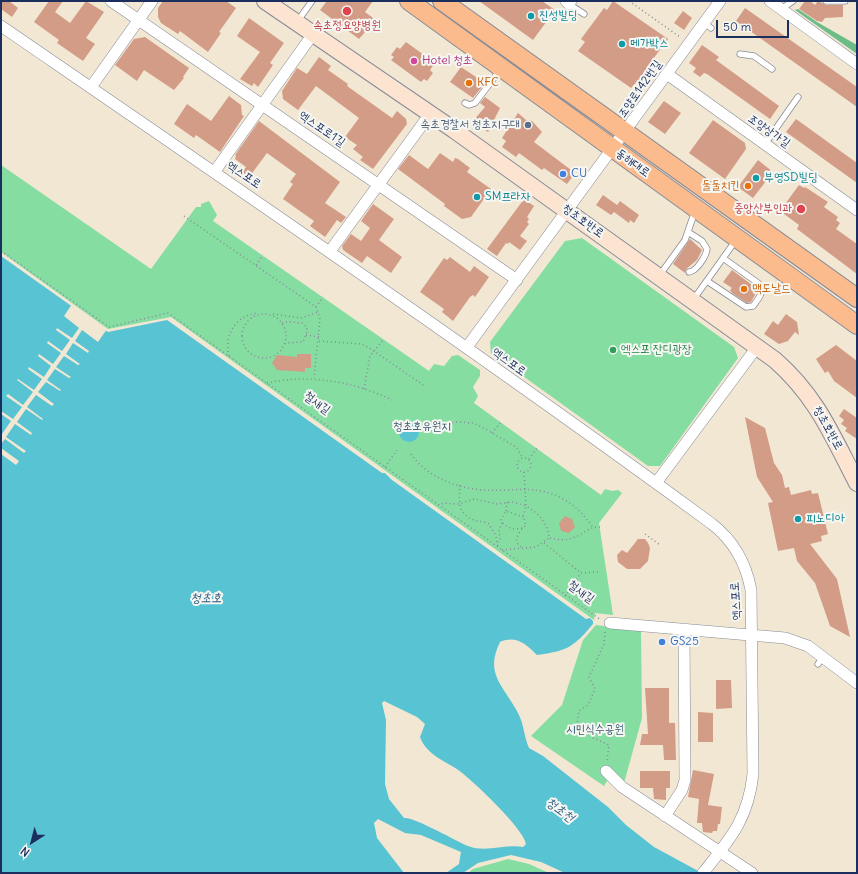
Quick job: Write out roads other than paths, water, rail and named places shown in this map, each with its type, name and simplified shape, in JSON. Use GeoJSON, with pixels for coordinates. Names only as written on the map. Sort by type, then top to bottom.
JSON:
{"type":"FeatureCollection","features":[{"type":"Feature","properties":{"kind":"main road","name":"동해대로"},"geometry":{"type":"LineString","coordinates":[[409,1],[857,325]]}},
{"type":"Feature","properties":{"kind":"main road","name":"동해대로"},"geometry":{"type":"LineString","coordinates":[[442,1],[625,133],[856,295]]}},
{"type":"Feature","properties":{"kind":"street","name":"엑스포로1길"},"geometry":{"type":"LineString","coordinates":[[111,1],[517,280]]}},
{"type":"Feature","properties":{"kind":"street"},"geometry":{"type":"LineString","coordinates":[[91,87],[152,1]]}},
{"type":"Feature","properties":{"kind":"street","name":"청초호반로"},"geometry":{"type":"LineString","coordinates":[[265,1],[568,211],[757,347],[791,374],[805,389],[826,422],[857,483]]}},
{"type":"Feature","properties":{"kind":"street","name":"조양로142번길"},"geometry":{"type":"LineString","coordinates":[[467,347],[667,74],[707,25],[720,1]]}},
{"type":"Feature","properties":{"kind":"street"},"geometry":{"type":"LineString","coordinates":[[770,1],[857,64]]}},
{"type":"Feature","properties":{"kind":"street","name":"엑스포로"},"geometry":{"type":"LineString","coordinates":[[1,26],[330,250],[467,347],[719,530],[737,550],[749,578],[751,590],[753,774],[751,788],[742,820],[720,852],[703,873]]}},
{"type":"Feature","properties":{"kind":"street"},"geometry":{"type":"LineString","coordinates":[[214,171],[313,34]]}},
{"type":"Feature","properties":{"kind":"street","name":"조양상가길"},"geometry":{"type":"LineString","coordinates":[[667,74],[857,210]]}},
{"type":"Feature","properties":{"kind":"street"},"geometry":{"type":"LineString","coordinates":[[330,250],[430,114]]}},
{"type":"Feature","properties":{"kind":"street"},"geometry":{"type":"LineString","coordinates":[[656,483],[757,347]]}},
{"type":"Feature","properties":{"kind":"street"},"geometry":{"type":"LineString","coordinates":[[610,624],[785,638],[808,646],[820,661],[857,683]]}},
{"type":"Feature","properties":{"kind":"street"},"geometry":{"type":"LineString","coordinates":[[665,816],[682,790],[685,780],[684,629]]}},
{"type":"Feature","properties":{"kind":"street"},"geometry":{"type":"LineString","coordinates":[[606,771],[622,787],[752,873]]}},
{"type":"Feature","properties":{"kind":"lane"},"geometry":{"type":"LineString","coordinates":[[297,23],[312,1]]}},
{"type":"Feature","properties":{"kind":"lane"},"geometry":{"type":"LineString","coordinates":[[781,9],[793,1]]}},
{"type":"Feature","properties":{"kind":"lane"},"geometry":{"type":"LineString","coordinates":[[826,1],[845,1]]}},
{"type":"Feature","properties":{"kind":"lane"},"geometry":{"type":"LineString","coordinates":[[569,2],[584,14]]}},
{"type":"Feature","properties":{"kind":"lane"},"geometry":{"type":"LineString","coordinates":[[740,54],[754,56],[772,69]]}},
{"type":"Feature","properties":{"kind":"lane"},"geometry":{"type":"LineString","coordinates":[[465,103],[469,105],[475,103],[502,68]]}},
{"type":"Feature","properties":{"kind":"lane"},"geometry":{"type":"LineString","coordinates":[[765,144],[798,97]]}},
{"type":"Feature","properties":{"kind":"lane"},"geometry":{"type":"LineString","coordinates":[[659,276],[685,240],[696,208]]}},
{"type":"Feature","properties":{"kind":"lane"},"geometry":{"type":"LineString","coordinates":[[688,232],[702,241],[707,249],[706,254],[695,270],[689,272]]}},
{"type":"Feature","properties":{"kind":"lane"},"geometry":{"type":"LineString","coordinates":[[692,300],[737,238]]}},
{"type":"Feature","properties":{"kind":"lane"},"geometry":{"type":"LineString","coordinates":[[675,254],[675,261]]}},
{"type":"Feature","properties":{"kind":"lane"},"geometry":{"type":"LineString","coordinates":[[707,280],[746,307],[753,306],[761,294],[761,289],[758,283],[723,258]]}},
{"type":"Feature","properties":{"kind":"water","name":"청초호"},"geometry":{"type":"Polygon","coordinates":[[[1,256],[108,332],[167,320],[382,473],[385,473],[392,480],[586,619],[590,618],[593,621],[593,624],[575,643],[556,652],[537,655],[525,644],[516,640],[506,640],[500,642],[494,663],[498,679],[520,717],[529,748],[543,756],[608,807],[626,825],[654,847],[702,873],[565,873],[541,862],[511,855],[478,863],[463,873],[446,873],[459,864],[461,852],[421,835],[405,833],[378,819],[374,823],[377,838],[404,873],[1,873],[1,256]],[[384,701],[382,703],[386,720],[385,784],[389,799],[404,818],[409,818],[435,829],[474,848],[488,849],[516,846],[523,847],[526,844],[523,837],[498,806],[461,772],[427,749],[420,737],[425,724],[417,717],[384,701]]]}},
{"type":"Feature","properties":{"kind":"water"},"geometry":{"type":"Polygon","coordinates":[[[409,422],[416,425],[419,432],[416,439],[409,442],[402,439],[399,432],[402,425],[409,422]]]}},
{"type":"Feature","properties":{"kind":"place","name":"속초정요양병원"},"geometry":{"type":"Point","coordinates":[347,11]}},
{"type":"Feature","properties":{"kind":"place","name":"진성빌딩"},"geometry":{"type":"Point","coordinates":[531,16]}},
{"type":"Feature","properties":{"kind":"place","name":"메가박스"},"geometry":{"type":"Point","coordinates":[622,44]}},
{"type":"Feature","properties":{"kind":"place","name":"Hotel 청초"},"geometry":{"type":"Point","coordinates":[414,61]}},
{"type":"Feature","properties":{"kind":"place","name":"KFC"},"geometry":{"type":"Point","coordinates":[469,83]}},
{"type":"Feature","properties":{"kind":"place","name":"속초경찰서 청초지구대"},"geometry":{"type":"Point","coordinates":[528,125]}},
{"type":"Feature","properties":{"kind":"place","name":"CU"},"geometry":{"type":"Point","coordinates":[563,174]}},
{"type":"Feature","properties":{"kind":"place","name":"부영SD빌딩"},"geometry":{"type":"Point","coordinates":[756,178]}},
{"type":"Feature","properties":{"kind":"place","name":"둘둘치킨"},"geometry":{"type":"Point","coordinates":[748,186]}},
{"type":"Feature","properties":{"kind":"place","name":"SM프라자"},"geometry":{"type":"Point","coordinates":[477,197]}},
{"type":"Feature","properties":{"kind":"place","name":"중앙산부인과"},"geometry":{"type":"Point","coordinates":[801,209]}},
{"type":"Feature","properties":{"kind":"place","name":"맥도날드"},"geometry":{"type":"Point","coordinates":[744,289]}},
{"type":"Feature","properties":{"kind":"place","name":"엑스포 잔디광장"},"geometry":{"type":"Point","coordinates":[613,350]}},
{"type":"Feature","properties":{"kind":"place","name":"피노디아"},"geometry":{"type":"Point","coordinates":[798,519]}},
{"type":"Feature","properties":{"kind":"place","name":"GS25"},"geometry":{"type":"Point","coordinates":[662,642]}},
{"type":"Feature","properties":{"kind":"park label","name":"청초호유원지"},"geometry":{"type":"Point","coordinates":[422,427]}},
{"type":"Feature","properties":{"kind":"park label","name":"시민식수공원"},"geometry":{"type":"Point","coordinates":[595,730]}},
{"type":"Feature","properties":{"kind":"water label","name":"청초천"},"geometry":{"type":"Point","coordinates":[560,810]}}]}
